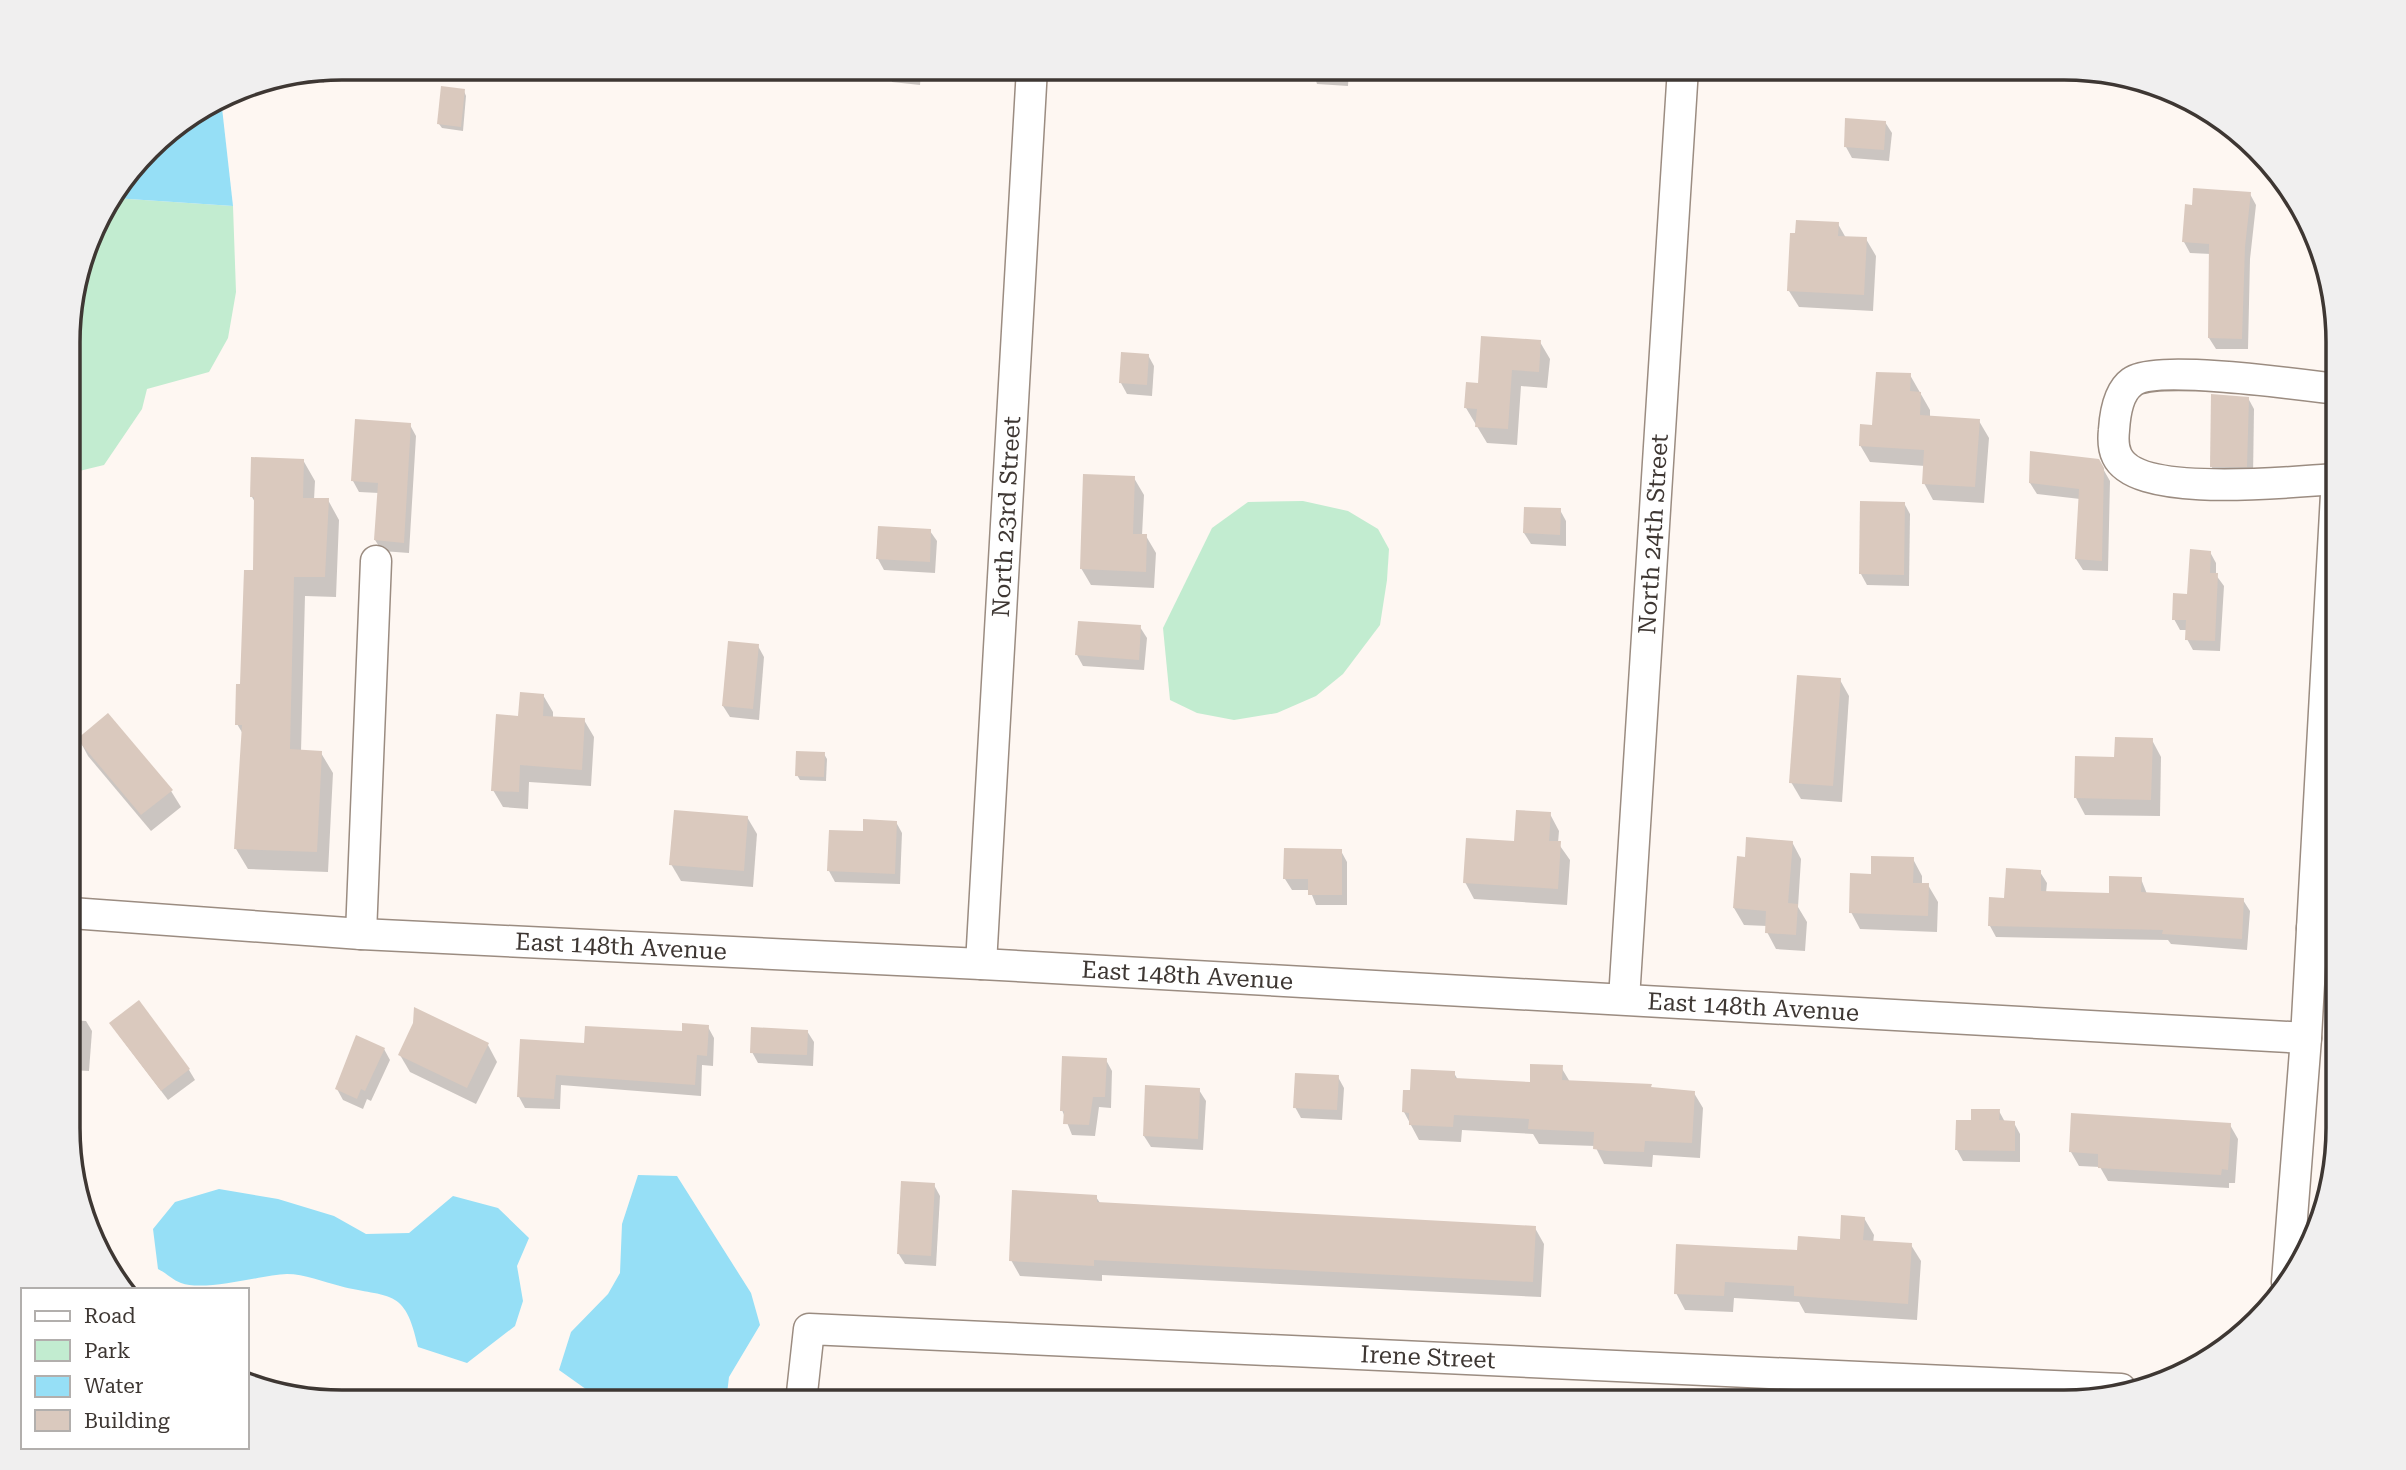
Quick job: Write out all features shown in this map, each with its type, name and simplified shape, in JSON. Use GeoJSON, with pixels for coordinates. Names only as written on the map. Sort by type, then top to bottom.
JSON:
{"type":"FeatureCollection","features":[{"type":"Feature","properties":{"kind":"street","name":"North 23rd Street"},"geometry":{"type":"LineString","coordinates":[[981,964],[1031,80]]}},
{"type":"Feature","properties":{"kind":"street","name":"North 24th Street"},"geometry":{"type":"LineString","coordinates":[[1624,999],[1682,80]]}},
{"type":"Feature","properties":{"kind":"street"},"geometry":{"type":"LineString","coordinates":[[2326,388],[2227,376],[2146,377],[2132,381],[2123,394],[2115,412],[2113,441],[2118,458],[2128,467],[2174,484],[2326,478]]}},
{"type":"Feature","properties":{"kind":"street"},"geometry":{"type":"LineString","coordinates":[[360,934],[376,561]]}},
{"type":"Feature","properties":{"kind":"street"},"geometry":{"type":"LineString","coordinates":[[2289,1261],[2306,1038],[2324,928],[2326,863]]}},
{"type":"Feature","properties":{"kind":"street","name":"East 148th Avenue"},"geometry":{"type":"LineString","coordinates":[[80,914],[360,934],[981,964],[2306,1038]]}},
{"type":"Feature","properties":{"kind":"street","name":"Irene Street"},"geometry":{"type":"LineString","coordinates":[[802,1390],[809,1329],[2092,1388]]}},
{"type":"Feature","properties":{"kind":"green space"},"geometry":{"type":"Polygon","coordinates":[[[124,199],[233,206],[236,292],[228,338],[209,372],[147,389],[142,409],[104,465],[80,471],[80,342],[89,275],[107,227],[124,199]]]}},
{"type":"Feature","properties":{"kind":"green space"},"geometry":{"type":"Polygon","coordinates":[[[1303,501],[1348,511],[1378,529],[1389,549],[1380,625],[1343,674],[1316,696],[1277,713],[1234,720],[1197,713],[1170,700],[1163,628],[1212,528],[1248,502],[1303,501]]]}},
{"type":"Feature","properties":{"kind":"water"},"geometry":{"type":"Polygon","coordinates":[[[222,110],[233,206],[124,199],[145,170],[170,145],[222,110]]]}},
{"type":"Feature","properties":{"kind":"water"},"geometry":{"type":"Polygon","coordinates":[[[638,1175],[677,1176],[751,1293],[760,1325],[729,1377],[727,1390],[587,1390],[559,1370],[571,1332],[608,1294],[620,1273],[622,1224],[638,1175]]]}},
{"type":"Feature","properties":{"kind":"water"},"geometry":{"type":"Polygon","coordinates":[[[219,1189],[278,1199],[334,1216],[366,1234],[409,1233],[453,1196],[498,1208],[529,1238],[517,1266],[523,1301],[515,1326],[467,1363],[418,1347],[413,1327],[401,1304],[383,1295],[294,1274],[204,1286],[178,1282],[158,1269],[153,1229],[175,1202],[219,1189]]]}},
{"type":"Feature","properties":{"kind":"building"},"geometry":{"type":"Polygon","coordinates":[[[441,86],[465,89],[461,127],[437,124],[441,86]]]}},
{"type":"Feature","properties":{"kind":"building"},"geometry":{"type":"Polygon","coordinates":[[[1845,118],[1886,121],[1884,150],[1844,147],[1845,118]]]}},
{"type":"Feature","properties":{"kind":"building"},"geometry":{"type":"Polygon","coordinates":[[[2193,188],[2251,192],[2245,247],[2242,339],[2208,338],[2209,244],[2182,242],[2185,204],[2192,205],[2193,188]]]}},
{"type":"Feature","properties":{"kind":"building"},"geometry":{"type":"Polygon","coordinates":[[[1796,220],[1839,222],[1838,236],[1867,237],[1864,295],[1787,291],[1790,233],[1795,233],[1796,220]]]}},
{"type":"Feature","properties":{"kind":"building"},"geometry":{"type":"Polygon","coordinates":[[[1481,336],[1541,340],[1539,372],[1512,370],[1508,429],[1475,427],[1477,409],[1464,408],[1466,382],[1478,383],[1481,336]]]}},
{"type":"Feature","properties":{"kind":"building"},"geometry":{"type":"Polygon","coordinates":[[[1121,352],[1149,354],[1147,385],[1119,383],[1121,352]]]}},
{"type":"Feature","properties":{"kind":"building"},"geometry":{"type":"Polygon","coordinates":[[[1876,372],[1911,373],[1910,391],[1921,392],[1920,415],[1980,419],[1975,487],[1922,484],[1924,450],[1859,446],[1860,424],[1872,425],[1876,372]]]}},
{"type":"Feature","properties":{"kind":"building"},"geometry":{"type":"Polygon","coordinates":[[[2211,394],[2249,397],[2247,467],[2210,467],[2211,394]]]}},
{"type":"Feature","properties":{"kind":"building"},"geometry":{"type":"Polygon","coordinates":[[[355,419],[411,423],[404,543],[374,540],[378,483],[351,481],[355,419]]]}},
{"type":"Feature","properties":{"kind":"building"},"geometry":{"type":"Polygon","coordinates":[[[2030,451],[2099,459],[2104,468],[2102,561],[2075,559],[2079,489],[2029,483],[2030,451]]]}},
{"type":"Feature","properties":{"kind":"building"},"geometry":{"type":"Polygon","coordinates":[[[251,457],[304,459],[303,498],[329,498],[325,577],[294,577],[290,749],[322,751],[317,852],[234,849],[242,725],[235,725],[236,684],[240,684],[244,570],[253,570],[254,497],[250,497],[251,457]]]}},
{"type":"Feature","properties":{"kind":"building"},"geometry":{"type":"Polygon","coordinates":[[[1083,474],[1135,476],[1133,534],[1147,534],[1146,572],[1080,569],[1083,474]]]}},
{"type":"Feature","properties":{"kind":"building"},"geometry":{"type":"Polygon","coordinates":[[[1860,501],[1905,502],[1904,575],[1859,574],[1860,501]]]}},
{"type":"Feature","properties":{"kind":"building"},"geometry":{"type":"Polygon","coordinates":[[[1524,507],[1561,508],[1560,535],[1523,533],[1524,507]]]}},
{"type":"Feature","properties":{"kind":"building"},"geometry":{"type":"Polygon","coordinates":[[[878,526],[931,529],[930,562],[876,559],[878,526]]]}},
{"type":"Feature","properties":{"kind":"building"},"geometry":{"type":"Polygon","coordinates":[[[2190,549],[2211,551],[2210,573],[2218,573],[2215,641],[2185,640],[2186,620],[2172,620],[2173,593],[2187,594],[2190,549]]]}},
{"type":"Feature","properties":{"kind":"building"},"geometry":{"type":"Polygon","coordinates":[[[1078,621],[1141,625],[1139,660],[1075,655],[1078,621]]]}},
{"type":"Feature","properties":{"kind":"building"},"geometry":{"type":"Polygon","coordinates":[[[728,641],[759,644],[753,709],[722,706],[728,641]]]}},
{"type":"Feature","properties":{"kind":"building"},"geometry":{"type":"Polygon","coordinates":[[[1797,675],[1841,678],[1833,786],[1789,783],[1797,675]]]}},
{"type":"Feature","properties":{"kind":"building"},"geometry":{"type":"Polygon","coordinates":[[[520,692],[544,694],[543,716],[585,718],[582,770],[520,765],[519,792],[491,791],[496,714],[518,716],[520,692]]]}},
{"type":"Feature","properties":{"kind":"building"},"geometry":{"type":"Polygon","coordinates":[[[108,713],[173,790],[141,815],[80,743],[80,736],[108,713]]]}},
{"type":"Feature","properties":{"kind":"building"},"geometry":{"type":"Polygon","coordinates":[[[2115,737],[2153,738],[2151,800],[2074,798],[2075,756],[2114,757],[2115,737]]]}},
{"type":"Feature","properties":{"kind":"building"},"geometry":{"type":"Polygon","coordinates":[[[796,751],[825,752],[824,777],[795,776],[796,751]]]}},
{"type":"Feature","properties":{"kind":"building"},"geometry":{"type":"Polygon","coordinates":[[[674,810],[748,816],[744,871],[669,865],[674,810]]]}},
{"type":"Feature","properties":{"kind":"building"},"geometry":{"type":"Polygon","coordinates":[[[1516,810],[1551,812],[1549,841],[1561,841],[1558,889],[1463,883],[1466,838],[1514,841],[1516,810]]]}},
{"type":"Feature","properties":{"kind":"building"},"geometry":{"type":"Polygon","coordinates":[[[863,819],[897,821],[895,874],[827,871],[829,830],[863,831],[863,819]]]}},
{"type":"Feature","properties":{"kind":"building"},"geometry":{"type":"Polygon","coordinates":[[[1746,837],[1793,841],[1788,903],[1798,904],[1796,935],[1765,933],[1766,911],[1733,908],[1737,856],[1745,857],[1746,837]]]}},
{"type":"Feature","properties":{"kind":"building"},"geometry":{"type":"Polygon","coordinates":[[[1284,848],[1342,849],[1342,895],[1308,895],[1308,879],[1283,879],[1284,848]]]}},
{"type":"Feature","properties":{"kind":"building"},"geometry":{"type":"Polygon","coordinates":[[[1871,856],[1914,857],[1913,883],[1929,883],[1928,916],[1849,913],[1850,873],[1871,874],[1871,856]]]}},
{"type":"Feature","properties":{"kind":"building"},"geometry":{"type":"Polygon","coordinates":[[[2006,868],[2041,870],[2041,891],[2109,893],[2109,876],[2142,877],[2141,892],[2244,898],[2242,939],[2162,934],[2163,930],[1988,926],[1989,897],[2004,898],[2006,868]]]}},
{"type":"Feature","properties":{"kind":"building"},"geometry":{"type":"Polygon","coordinates":[[[139,1000],[190,1069],[161,1091],[109,1023],[139,1000]]]}},
{"type":"Feature","properties":{"kind":"building"},"geometry":{"type":"Polygon","coordinates":[[[414,1007],[489,1043],[467,1088],[398,1055],[413,1023],[414,1007]]]}},
{"type":"Feature","properties":{"kind":"building"},"geometry":{"type":"Polygon","coordinates":[[[682,1023],[709,1025],[707,1056],[697,1055],[695,1085],[556,1075],[554,1099],[517,1097],[520,1039],[584,1043],[585,1026],[682,1031],[682,1023]]]}},
{"type":"Feature","properties":{"kind":"building"},"geometry":{"type":"Polygon","coordinates":[[[751,1027],[808,1030],[807,1055],[750,1053],[751,1027]]]}},
{"type":"Feature","properties":{"kind":"building"},"geometry":{"type":"Polygon","coordinates":[[[356,1035],[385,1048],[365,1091],[361,1089],[357,1099],[335,1089],[356,1035]]]}},
{"type":"Feature","properties":{"kind":"building"},"geometry":{"type":"Polygon","coordinates":[[[1062,1056],[1107,1058],[1105,1097],[1093,1097],[1089,1125],[1063,1124],[1064,1111],[1060,1111],[1062,1056]]]}},
{"type":"Feature","properties":{"kind":"building"},"geometry":{"type":"Polygon","coordinates":[[[1530,1064],[1563,1065],[1562,1080],[1652,1084],[1651,1087],[1695,1091],[1692,1143],[1645,1141],[1644,1152],[1608,1151],[1593,1149],[1594,1132],[1528,1129],[1529,1119],[1454,1115],[1453,1127],[1409,1125],[1409,1113],[1402,1112],[1403,1090],[1410,1090],[1411,1069],[1455,1071],[1455,1078],[1530,1082],[1530,1064]]]}},
{"type":"Feature","properties":{"kind":"building"},"geometry":{"type":"Polygon","coordinates":[[[1295,1073],[1339,1075],[1337,1110],[1293,1108],[1295,1073]]]}},
{"type":"Feature","properties":{"kind":"building"},"geometry":{"type":"Polygon","coordinates":[[[1145,1085],[1200,1088],[1198,1139],[1143,1136],[1145,1085]]]}},
{"type":"Feature","properties":{"kind":"building"},"geometry":{"type":"Polygon","coordinates":[[[1971,1109],[2000,1109],[1999,1120],[2015,1121],[2015,1151],[1955,1150],[1956,1120],[1971,1120],[1971,1109]]]}},
{"type":"Feature","properties":{"kind":"building"},"geometry":{"type":"Polygon","coordinates":[[[2071,1113],[2231,1123],[2228,1170],[2222,1169],[2221,1175],[2098,1168],[2098,1154],[2069,1152],[2071,1113]]]}},
{"type":"Feature","properties":{"kind":"building"},"geometry":{"type":"Polygon","coordinates":[[[901,1181],[935,1183],[931,1256],[897,1254],[901,1181]]]}},
{"type":"Feature","properties":{"kind":"building"},"geometry":{"type":"Polygon","coordinates":[[[1012,1190],[1097,1195],[1097,1202],[1536,1226],[1533,1282],[1094,1260],[1094,1266],[1009,1261],[1012,1190]]]}},
{"type":"Feature","properties":{"kind":"building"},"geometry":{"type":"Polygon","coordinates":[[[1841,1215],[1865,1217],[1863,1240],[1912,1243],[1908,1304],[1794,1296],[1794,1286],[1725,1282],[1724,1296],[1674,1294],[1676,1244],[1797,1250],[1798,1236],[1840,1239],[1841,1215]]]}}]}
